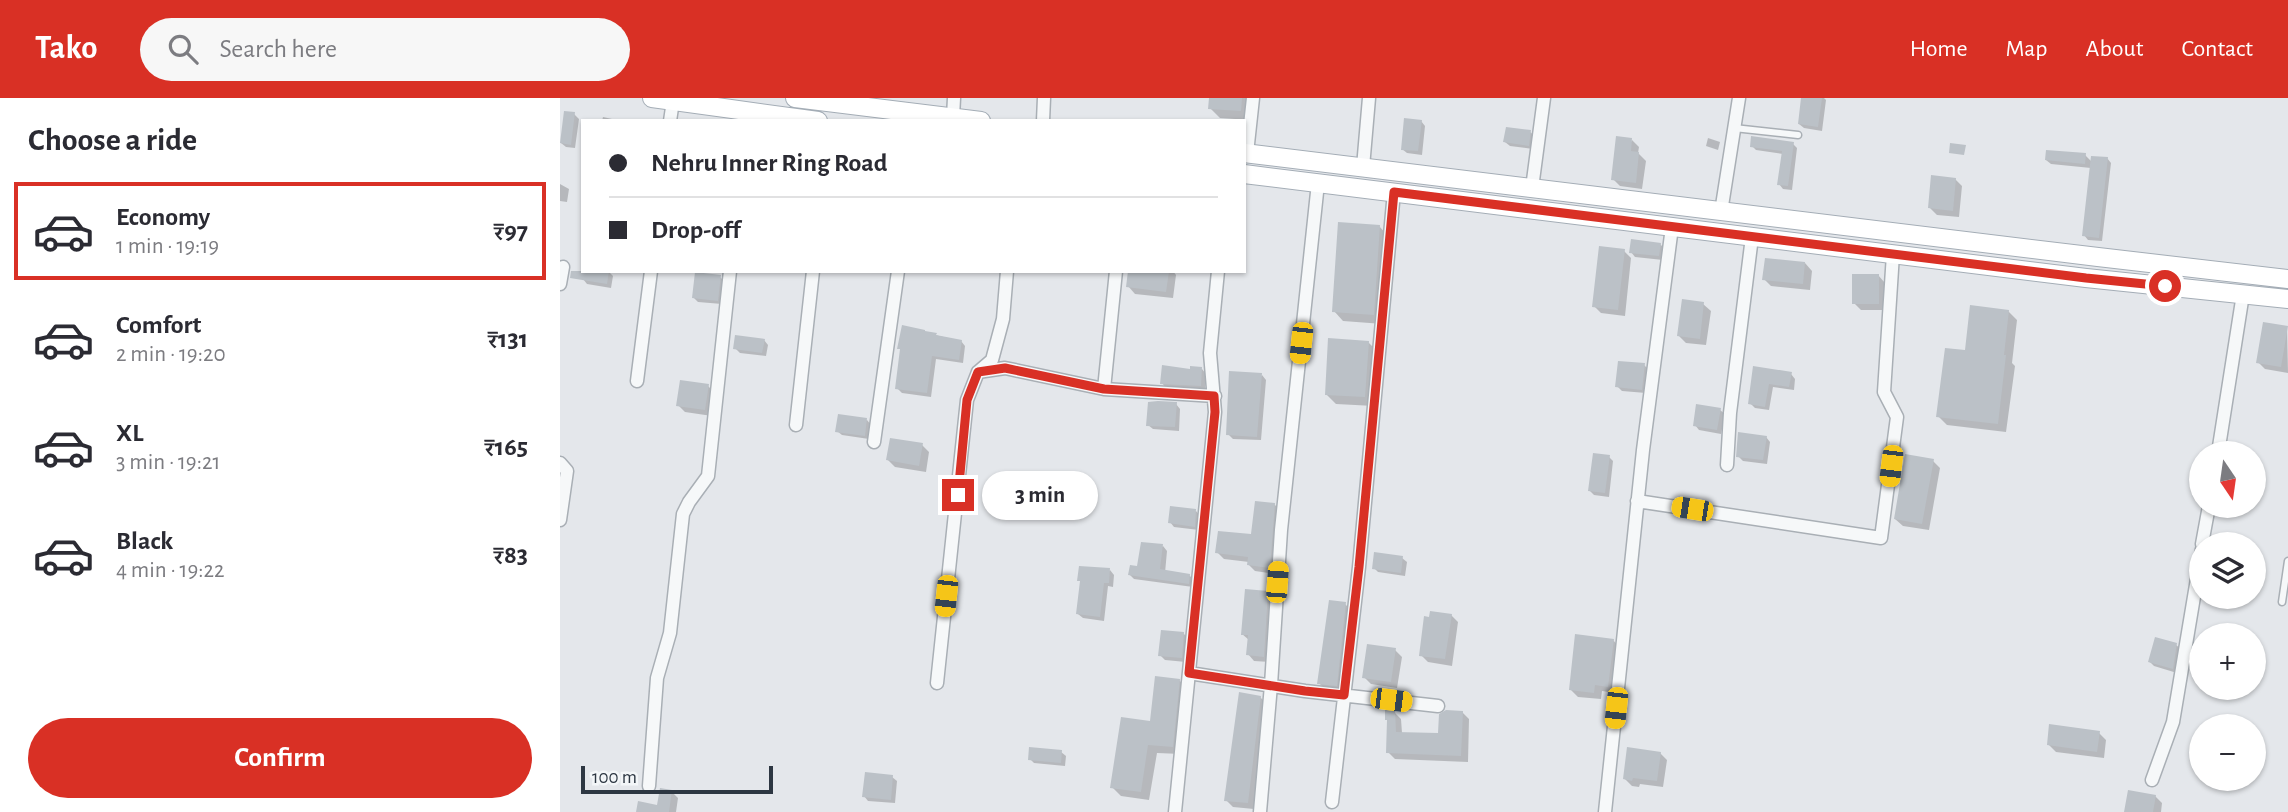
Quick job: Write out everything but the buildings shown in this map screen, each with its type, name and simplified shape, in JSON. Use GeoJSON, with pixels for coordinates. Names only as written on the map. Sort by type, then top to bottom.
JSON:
{"type":"FeatureCollection","features":[{"type":"Feature","properties":{"kind":"main road"},"geometry":{"type":"LineString","coordinates":[[652,98],[747,116],[790,119]]}},
{"type":"Feature","properties":{"kind":"main road"},"geometry":{"type":"LineString","coordinates":[[795,98],[967,119]]}},
{"type":"Feature","properties":{"kind":"main road"},"geometry":{"type":"LineString","coordinates":[[1246,153],[2288,279]]}},
{"type":"Feature","properties":{"kind":"main road"},"geometry":{"type":"LineString","coordinates":[[1246,174],[2086,278],[2288,299]]}},
{"type":"Feature","properties":{"kind":"street"},"geometry":{"type":"LineString","coordinates":[[953,117],[954,98]]}},
{"type":"Feature","properties":{"kind":"street"},"geometry":{"type":"LineString","coordinates":[[1043,119],[1044,98]]}},
{"type":"Feature","properties":{"kind":"street"},"geometry":{"type":"LineString","coordinates":[[1246,153],[1253,98]]}},
{"type":"Feature","properties":{"kind":"street"},"geometry":{"type":"LineString","coordinates":[[1363,167],[1368,98]]}},
{"type":"Feature","properties":{"kind":"street"},"geometry":{"type":"LineString","coordinates":[[1532,188],[1544,98]]}},
{"type":"Feature","properties":{"kind":"street"},"geometry":{"type":"LineString","coordinates":[[1721,212],[1739,98]]}},
{"type":"Feature","properties":{"kind":"street"},"geometry":{"type":"LineString","coordinates":[[670,119],[673,101]]}},
{"type":"Feature","properties":{"kind":"street"},"geometry":{"type":"LineString","coordinates":[[1260,812],[1281,530],[1318,183]]}},
{"type":"Feature","properties":{"kind":"street"},"geometry":{"type":"LineString","coordinates":[[1332,802],[1360,553],[1394,192]]}},
{"type":"Feature","properties":{"kind":"street"},"geometry":{"type":"LineString","coordinates":[[1605,812],[1637,500],[1672,227]]}},
{"type":"Feature","properties":{"kind":"street"},"geometry":{"type":"LineString","coordinates":[[1727,466],[1730,413],[1752,237]]}},
{"type":"Feature","properties":{"kind":"street"},"geometry":{"type":"LineString","coordinates":[[1637,500],[1881,538],[1896,417],[1884,392],[1893,254]]}},
{"type":"Feature","properties":{"kind":"street"},"geometry":{"type":"LineString","coordinates":[[560,284],[563,267]]}},
{"type":"Feature","properties":{"kind":"street"},"geometry":{"type":"LineString","coordinates":[[637,381],[651,273]]}},
{"type":"Feature","properties":{"kind":"street"},"geometry":{"type":"LineString","coordinates":[[649,786],[657,678],[670,633],[683,514],[708,476],[730,273]]}},
{"type":"Feature","properties":{"kind":"street"},"geometry":{"type":"LineString","coordinates":[[796,425],[813,273]]}},
{"type":"Feature","properties":{"kind":"street"},"geometry":{"type":"LineString","coordinates":[[874,442],[898,273]]}},
{"type":"Feature","properties":{"kind":"street"},"geometry":{"type":"LineString","coordinates":[[937,683],[967,400],[978,372],[992,360],[1003,319],[1007,273]]}},
{"type":"Feature","properties":{"kind":"street"},"geometry":{"type":"LineString","coordinates":[[1104,389],[1115,273]]}},
{"type":"Feature","properties":{"kind":"street"},"geometry":{"type":"LineString","coordinates":[[1175,812],[1215,412],[1210,352],[1218,273]]}},
{"type":"Feature","properties":{"kind":"street"},"geometry":{"type":"LineString","coordinates":[[2220,441],[2243,294]]}},
{"type":"Feature","properties":{"kind":"street"},"geometry":{"type":"LineString","coordinates":[[978,372],[1005,368],[1104,389],[1214,396]]}},
{"type":"Feature","properties":{"kind":"street"},"geometry":{"type":"LineString","coordinates":[[560,463],[567,471],[560,520]]}},
{"type":"Feature","properties":{"kind":"street"},"geometry":{"type":"LineString","coordinates":[[2152,780],[2173,722],[2192,609]]}},
{"type":"Feature","properties":{"kind":"street"},"geometry":{"type":"LineString","coordinates":[[1189,673],[1305,691],[1438,706]]}},
{"type":"Feature","properties":{"kind":"lane"},"geometry":{"type":"LineString","coordinates":[[1733,128],[1798,135]]}},
{"type":"Feature","properties":{"kind":"lane"},"geometry":{"type":"LineString","coordinates":[[2282,602],[2288,561]]}},
{"type":"Feature","properties":{"kind":"route"},"geometry":{"type":"LineString","coordinates":[[958,495],[967,400],[978,372],[1005,368],[1104,389],[1214,396],[1215,412],[1189,673],[1344,695],[1359,567],[1394,192],[2165,286]]}}]}
